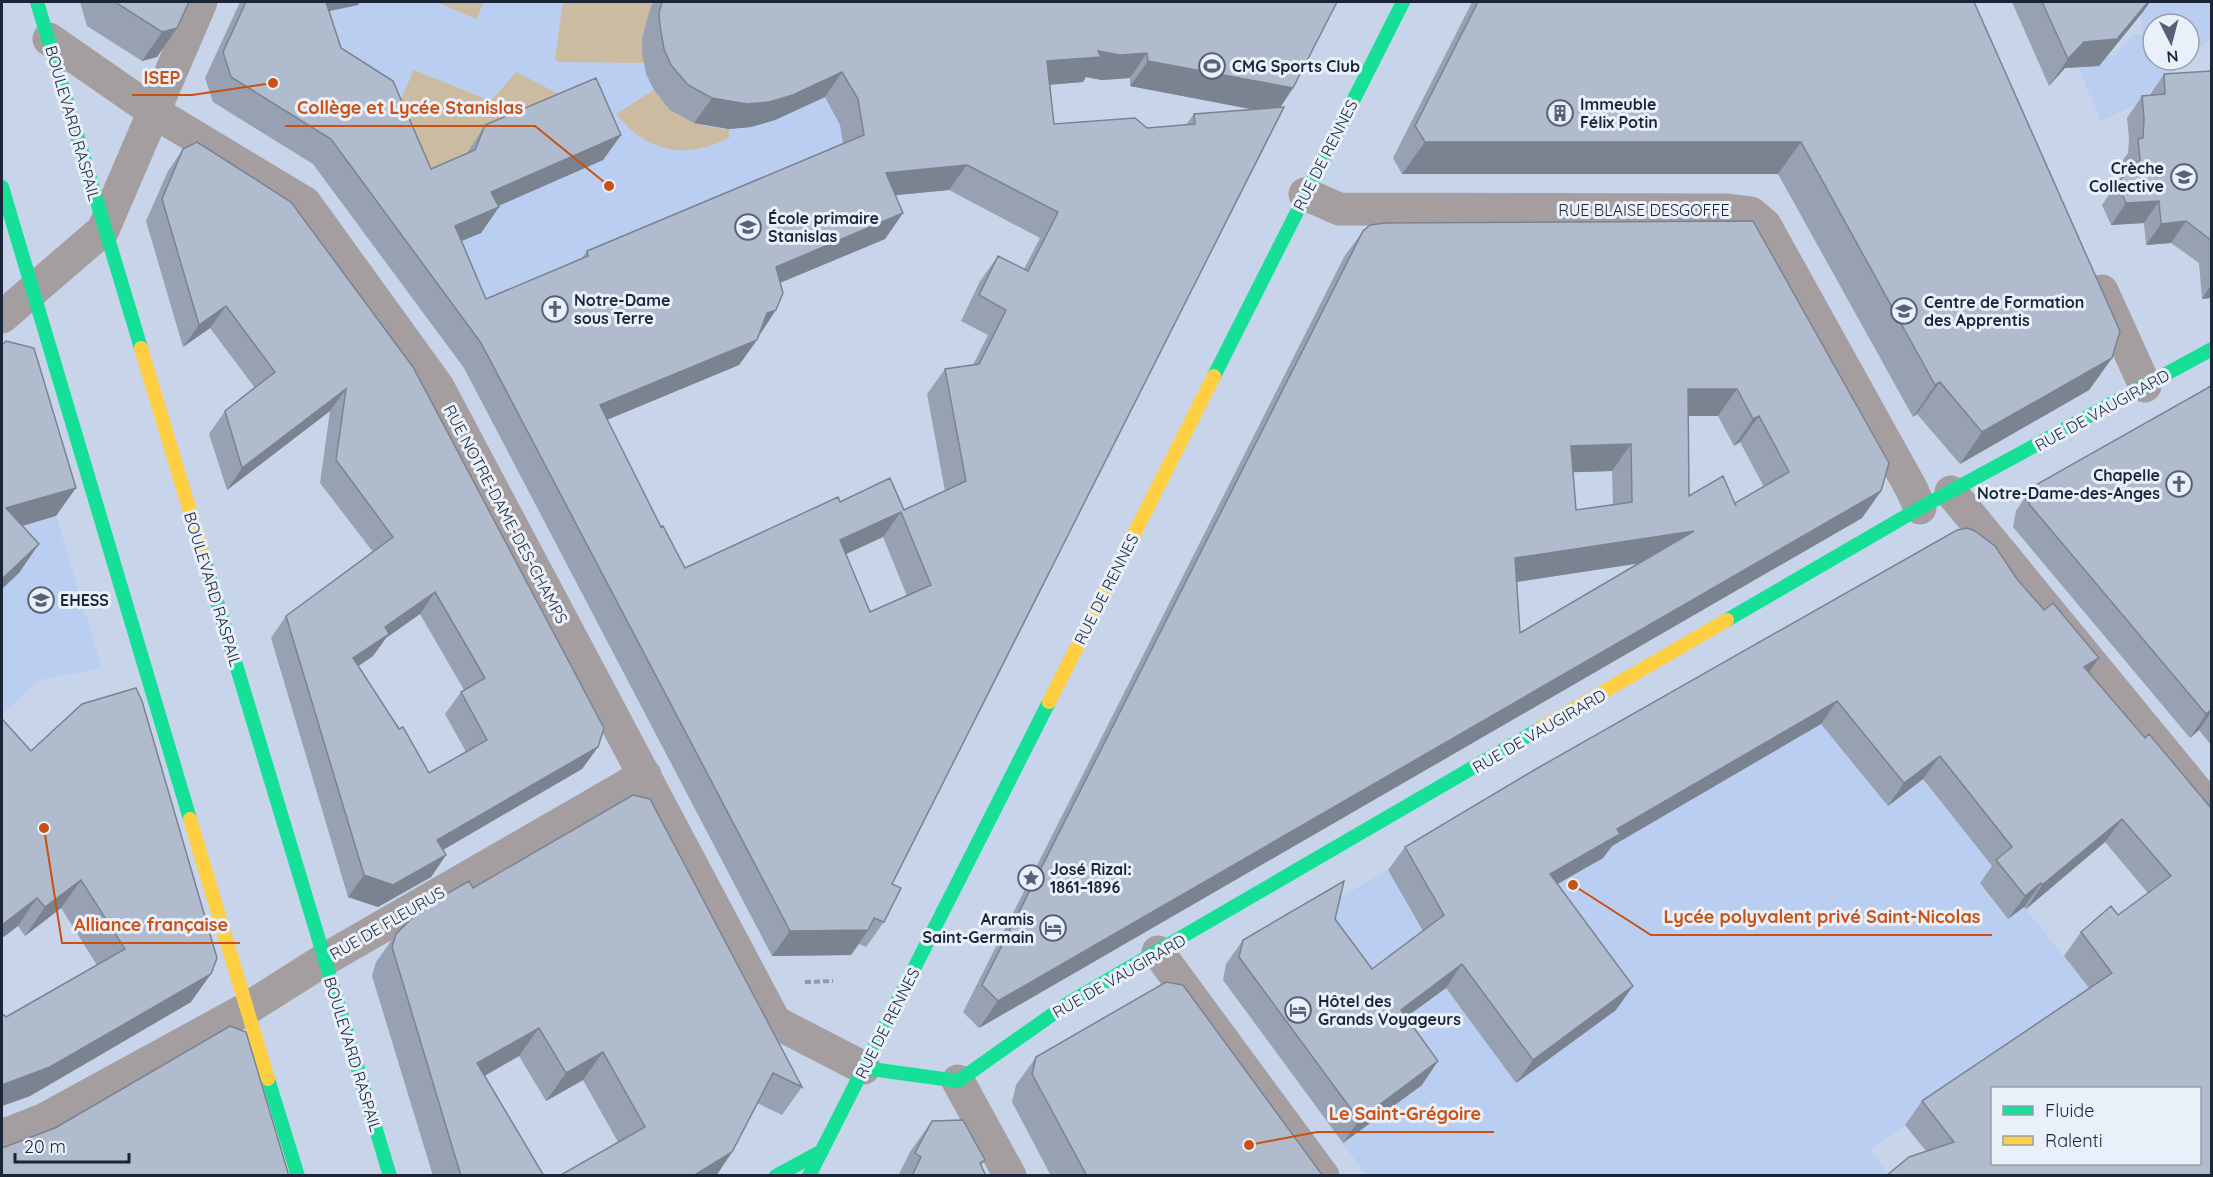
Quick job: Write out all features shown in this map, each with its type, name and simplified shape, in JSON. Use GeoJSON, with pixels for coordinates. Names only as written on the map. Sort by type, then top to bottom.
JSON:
{"type":"FeatureCollection","features":[{"type":"Feature","properties":{"kind":"main road","name":"BOULEVARD RASPAIL"},"geometry":{"type":"LineString","coordinates":[[37,2],[103,230],[390,1176]]}},
{"type":"Feature","properties":{"kind":"main road","name":"RUE DE RENNES"},"geometry":{"type":"LineString","coordinates":[[809,1176],[1402,2]]}},
{"type":"Feature","properties":{"kind":"main road"},"geometry":{"type":"LineString","coordinates":[[2,187],[298,1176]]}},
{"type":"Feature","properties":{"kind":"main road","name":"RUE DE VAUGIRARD"},"geometry":{"type":"LineString","coordinates":[[958,1081],[1070,1002],[1920,508],[2211,349]]}},
{"type":"Feature","properties":{"kind":"main road"},"geometry":{"type":"LineString","coordinates":[[864,1068],[958,1081]]}},
{"type":"Feature","properties":{"kind":"main road"},"geometry":{"type":"LineString","coordinates":[[776,1176],[822,1151]]}},
{"type":"Feature","properties":{"kind":"street"},"geometry":{"type":"LineString","coordinates":[[2,316],[103,230],[201,2]]}},
{"type":"Feature","properties":{"kind":"street","name":"RUE NOTRE-DAME-DES-CHAMPS"},"geometry":{"type":"LineString","coordinates":[[49,39],[154,112],[305,203],[438,387],[775,1022],[864,1068]]}},
{"type":"Feature","properties":{"kind":"street","name":"RUE BLAISE DESGOFFE"},"geometry":{"type":"LineString","coordinates":[[1305,194],[1339,209],[1728,210],[1751,213],[1765,225],[1920,508]]}},
{"type":"Feature","properties":{"kind":"street"},"geometry":{"type":"LineString","coordinates":[[2088,260],[2145,387]]}},
{"type":"Feature","properties":{"kind":"street"},"geometry":{"type":"LineString","coordinates":[[1951,492],[2211,810]]}},
{"type":"Feature","properties":{"kind":"street","name":"RUE DE FLEURUS"},"geometry":{"type":"LineString","coordinates":[[2,1136],[45,1119],[248,1008],[324,960],[645,775]]}},
{"type":"Feature","properties":{"kind":"street"},"geometry":{"type":"LineString","coordinates":[[1158,952],[1323,1176]]}},
{"type":"Feature","properties":{"kind":"street"},"geometry":{"type":"LineString","coordinates":[[958,1081],[1010,1176]]}},
{"type":"Feature","properties":{"kind":"path"},"geometry":{"type":"LineString","coordinates":[[805,982],[833,981]]}},
{"type":"Feature","properties":{"kind":"shaded area"},"geometry":{"type":"Polygon","coordinates":[[[286,2],[852,2],[888,189],[464,368],[286,2]]]}},
{"type":"Feature","properties":{"kind":"shaded area"},"geometry":{"type":"Polygon","coordinates":[[[436,2],[484,2],[476,19],[436,2]]]}},
{"type":"Feature","properties":{"kind":"shaded area"},"geometry":{"type":"Polygon","coordinates":[[[563,2],[654,2],[642,38],[644,63],[557,62],[555,58],[563,2]]]}},
{"type":"Feature","properties":{"kind":"shaded area"},"geometry":{"type":"Polygon","coordinates":[[[2140,2],[2211,2],[2211,38],[2201,47],[2201,12],[2141,13],[2140,2]]]}},
{"type":"Feature","properties":{"kind":"shaded area"},"geometry":{"type":"Polygon","coordinates":[[[2141,34],[2141,72],[2172,72],[2135,105],[2101,121],[2078,67],[2099,66],[2107,55],[2115,55],[2133,35],[2141,34]]]}},
{"type":"Feature","properties":{"kind":"shaded area"},"geometry":{"type":"Polygon","coordinates":[[[414,70],[491,101],[516,72],[578,104],[463,162],[413,194],[393,116],[414,70]]]}},
{"type":"Feature","properties":{"kind":"shaded area"},"geometry":{"type":"Polygon","coordinates":[[[654,90],[670,107],[696,123],[729,129],[729,138],[713,145],[682,150],[654,145],[641,137],[616,114],[654,90]]]}},
{"type":"Feature","properties":{"kind":"shaded area","name":"EHESS"},"geometry":{"type":"Polygon","coordinates":[[[56,516],[102,668],[39,680],[2,714],[2,531],[56,516]]]}},
{"type":"Feature","properties":{"kind":"shaded area"},"geometry":{"type":"Polygon","coordinates":[[[1805,631],[2095,996],[1870,1149],[1889,1175],[1366,1175],[1223,980],[1226,963],[1805,631]]]}},
{"type":"Feature","properties":{"kind":"building"},"geometry":{"type":"Polygon","coordinates":[[[115,2],[189,2],[177,28],[162,32],[115,2]]]}},
{"type":"Feature","properties":{"kind":"building"},"geometry":{"type":"Polygon","coordinates":[[[246,2],[326,2],[341,48],[393,81],[431,169],[475,150],[485,125],[596,78],[621,135],[491,192],[499,207],[455,226],[486,299],[588,256],[587,251],[864,135],[858,99],[842,72],[793,95],[769,102],[747,104],[712,98],[688,85],[671,65],[664,49],[659,12],[662,2],[1337,2],[1293,88],[1148,61],[1147,53],[1120,55],[1098,51],[1101,57],[1047,61],[1054,124],[1135,118],[1147,128],[1195,124],[1194,114],[1284,107],[892,884],[901,888],[884,922],[874,918],[868,930],[790,931],[481,343],[331,139],[231,77],[223,52],[246,2]],[[967,165],[886,173],[903,213],[776,267],[783,293],[776,310],[767,313],[757,340],[600,405],[661,527],[663,526],[685,568],[838,497],[840,502],[890,478],[904,510],[966,481],[945,369],[979,364],[1006,310],[979,295],[998,256],[1028,271],[1058,212],[967,165]],[[901,512],[840,540],[870,612],[931,585],[901,512]]]}},
{"type":"Feature","properties":{"kind":"building"},"geometry":{"type":"Polygon","coordinates":[[[1478,2],[1974,2],[2120,331],[2112,358],[1982,432],[1940,382],[1935,385],[1801,142],[1425,142],[1415,126],[1478,2]]]}},
{"type":"Feature","properties":{"kind":"building"},"geometry":{"type":"Polygon","coordinates":[[[2042,2],[2148,2],[2117,39],[2084,42],[2068,59],[2042,2]]]}},
{"type":"Feature","properties":{"kind":"building"},"geometry":{"type":"Polygon","coordinates":[[[2211,71],[2211,240],[2186,221],[2161,224],[2159,201],[2126,203],[2117,183],[2140,160],[2138,139],[2143,138],[2144,118],[2142,96],[2165,94],[2164,74],[2211,71]]]}},
{"type":"Feature","properties":{"kind":"building"},"geometry":{"type":"Polygon","coordinates":[[[197,142],[291,202],[413,367],[604,728],[598,747],[437,840],[446,855],[393,885],[364,875],[286,616],[393,537],[336,460],[346,389],[242,468],[225,411],[275,372],[226,306],[199,325],[162,199],[183,149],[197,142]],[[435,592],[385,627],[389,634],[353,658],[399,729],[403,727],[429,773],[487,740],[461,692],[485,678],[435,592]]]}},
{"type":"Feature","properties":{"kind":"building"},"geometry":{"type":"Polygon","coordinates":[[[1753,221],[1889,463],[1881,491],[998,1001],[982,985],[1363,231],[1370,225],[1384,223],[1753,221]],[[1688,389],[1689,496],[1723,476],[1736,506],[1735,503],[1789,472],[1759,416],[1753,419],[1737,389],[1688,389]],[[1631,444],[1571,446],[1576,510],[1632,502],[1631,444]],[[1694,531],[1515,558],[1520,633],[1694,531]]]}},
{"type":"Feature","properties":{"kind":"building"},"geometry":{"type":"Polygon","coordinates":[[[6,341],[34,348],[76,488],[6,508],[39,544],[2,579],[2,345],[6,341]]]}},
{"type":"Feature","properties":{"kind":"building"},"geometry":{"type":"Polygon","coordinates":[[[2211,386],[2211,710],[2206,714],[2029,504],[2032,487],[2211,386]]]}},
{"type":"Feature","properties":{"kind":"building"},"geometry":{"type":"Polygon","coordinates":[[[1967,528],[1975,531],[1995,546],[2017,579],[2044,610],[2053,603],[2099,658],[2084,667],[2145,738],[2149,734],[2211,808],[2211,1176],[1886,1176],[1909,1157],[1954,1142],[1922,1101],[2112,973],[2081,932],[2111,906],[2118,915],[2171,876],[2122,819],[2042,885],[2041,883],[2025,896],[1996,860],[2012,847],[1940,756],[1904,783],[1837,701],[1617,829],[1620,834],[1550,874],[1633,986],[1533,1060],[1462,964],[1401,1010],[1438,1061],[1359,1120],[1239,957],[1243,940],[1344,881],[1335,919],[1372,969],[1444,915],[1405,847],[1536,769],[1957,530],[1967,528]]]}},
{"type":"Feature","properties":{"kind":"building"},"geometry":{"type":"Polygon","coordinates":[[[136,688],[142,701],[217,958],[211,974],[50,1067],[2,1085],[2,1016],[6,1017],[125,949],[81,880],[45,907],[37,898],[2,925],[2,719],[31,751],[82,704],[136,688]]]}},
{"type":"Feature","properties":{"kind":"building"},"geometry":{"type":"Polygon","coordinates":[[[633,795],[650,799],[802,1087],[773,1073],[732,1152],[693,1176],[559,1176],[645,1127],[603,1052],[566,1073],[539,1028],[477,1063],[544,1176],[461,1176],[392,947],[396,934],[422,908],[469,881],[473,888],[633,795]]]}},
{"type":"Feature","properties":{"kind":"building"},"geometry":{"type":"Polygon","coordinates":[[[1166,982],[1183,985],[1323,1176],[1087,1176],[1032,1074],[1036,1057],[1166,982]]]}},
{"type":"Feature","properties":{"kind":"building"},"geometry":{"type":"Polygon","coordinates":[[[230,1026],[246,1032],[289,1176],[2,1176],[2,1148],[55,1128],[230,1026]]]}},
{"type":"Feature","properties":{"kind":"building"},"geometry":{"type":"Polygon","coordinates":[[[963,1120],[985,1160],[980,1163],[986,1176],[912,1176],[921,1157],[915,1153],[932,1121],[963,1120]]]}},
{"type":"Feature","properties":{"kind":"traffic: fast"},"geometry":{"type":"LineString","coordinates":[[37,2],[141,348]]}},
{"type":"Feature","properties":{"kind":"traffic: fast"},"geometry":{"type":"LineString","coordinates":[[1214,376],[1403,2]]}},
{"type":"Feature","properties":{"kind":"traffic: fast"},"geometry":{"type":"LineString","coordinates":[[2,187],[190,819]]}},
{"type":"Feature","properties":{"kind":"traffic: fast"},"geometry":{"type":"LineString","coordinates":[[1727,620],[1920,508],[2212,349]]}},
{"type":"Feature","properties":{"kind":"traffic: fast"},"geometry":{"type":"LineString","coordinates":[[203,555],[390,1176]]}},
{"type":"Feature","properties":{"kind":"traffic: fast"},"geometry":{"type":"LineString","coordinates":[[809,1176],[1049,702]]}},
{"type":"Feature","properties":{"kind":"traffic: fast"},"geometry":{"type":"LineString","coordinates":[[864,1068],[958,1081],[1070,1002],[1541,728]]}},
{"type":"Feature","properties":{"kind":"traffic: fast"},"geometry":{"type":"LineString","coordinates":[[268,1079],[298,1176]]}},
{"type":"Feature","properties":{"kind":"traffic: fast"},"geometry":{"type":"LineString","coordinates":[[776,1176],[822,1151]]}},
{"type":"Feature","properties":{"kind":"traffic: slow"},"geometry":{"type":"LineString","coordinates":[[141,348],[203,555]]}},
{"type":"Feature","properties":{"kind":"traffic: slow"},"geometry":{"type":"LineString","coordinates":[[1049,702],[1214,376]]}},
{"type":"Feature","properties":{"kind":"traffic: slow"},"geometry":{"type":"LineString","coordinates":[[1541,728],[1727,620]]}},
{"type":"Feature","properties":{"kind":"traffic: slow"},"geometry":{"type":"LineString","coordinates":[[190,819],[268,1079]]}},
{"type":"Feature","properties":{"kind":"place","name":"CMG Sports Club"},"geometry":{"type":"Point","coordinates":[1212,66]}},
{"type":"Feature","properties":{"kind":"place","name":"ISEP"},"geometry":{"type":"Point","coordinates":[273,83]}},
{"type":"Feature","properties":{"kind":"place","name":"Immeuble Félix Potin"},"geometry":{"type":"Point","coordinates":[1560,113]}},
{"type":"Feature","properties":{"kind":"place","name":"Crèche Collective"},"geometry":{"type":"Point","coordinates":[2184,177]}},
{"type":"Feature","properties":{"kind":"place","name":"Collège et Lycée Stanislas"},"geometry":{"type":"Point","coordinates":[609,186]}},
{"type":"Feature","properties":{"kind":"place","name":"École primaire Stanislas"},"geometry":{"type":"Point","coordinates":[748,227]}},
{"type":"Feature","properties":{"kind":"place","name":"Notre-Dame sous Terre"},"geometry":{"type":"Point","coordinates":[555,309]}},
{"type":"Feature","properties":{"kind":"place","name":"Centre de Formation des Apprentis"},"geometry":{"type":"Point","coordinates":[1904,311]}},
{"type":"Feature","properties":{"kind":"place","name":"Chapelle Notre-Dame-des-Anges"},"geometry":{"type":"Point","coordinates":[2179,484]}},
{"type":"Feature","properties":{"kind":"place","name":"EHESS"},"geometry":{"type":"Point","coordinates":[41,600]}},
{"type":"Feature","properties":{"kind":"place","name":"Alliance française"},"geometry":{"type":"Point","coordinates":[44,828]}},
{"type":"Feature","properties":{"kind":"place","name":"José Rizal: 1861–1896"},"geometry":{"type":"Point","coordinates":[1031,878]}},
{"type":"Feature","properties":{"kind":"place","name":"Lycée polyvalent privé Saint-Nicolas"},"geometry":{"type":"Point","coordinates":[1573,885]}},
{"type":"Feature","properties":{"kind":"place","name":"Aramis Saint-Germain"},"geometry":{"type":"Point","coordinates":[1053,928]}},
{"type":"Feature","properties":{"kind":"place","name":"Hôtel des Grands Voyageurs"},"geometry":{"type":"Point","coordinates":[1298,1010]}},
{"type":"Feature","properties":{"kind":"place","name":"Le Saint-Grégoire"},"geometry":{"type":"Point","coordinates":[1249,1145]}}]}
